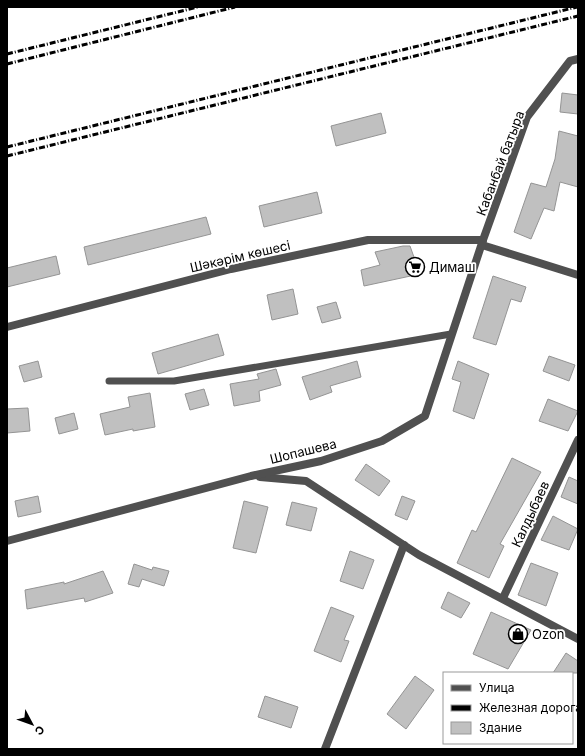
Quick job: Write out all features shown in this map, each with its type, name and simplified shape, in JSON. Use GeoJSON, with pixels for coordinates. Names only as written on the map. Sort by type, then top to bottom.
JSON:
{"type":"FeatureCollection","features":[{"type":"Feature","properties":{"kind":"street","name":"Кабанбай батыра"},"geometry":{"type":"LineString","coordinates":[[483,242],[527,118],[570,61],[578,59]]}},
{"type":"Feature","properties":{"kind":"street","name":"Шәкәрім көшесі"},"geometry":{"type":"LineString","coordinates":[[7,327],[231,269],[368,240],[483,242],[578,275]]}},
{"type":"Feature","properties":{"kind":"street","name":"Шопашева"},"geometry":{"type":"LineString","coordinates":[[7,541],[251,476],[321,460],[382,441],[425,416],[451,334],[483,242]]}},
{"type":"Feature","properties":{"kind":"street","name":"Калдыбаев"},"geometry":{"type":"LineString","coordinates":[[503,598],[578,440]]}},
{"type":"Feature","properties":{"kind":"street"},"geometry":{"type":"LineString","coordinates":[[251,476],[306,481],[404,545],[578,639]]}},
{"type":"Feature","properties":{"kind":"street"},"geometry":{"type":"LineString","coordinates":[[325,749],[404,545]]}},
{"type":"Feature","properties":{"kind":"lane"},"geometry":{"type":"LineString","coordinates":[[109,381],[174,381],[451,334]]}},
{"type":"Feature","properties":{"kind":"building"},"geometry":{"type":"Polygon","coordinates":[[[562,93],[578,95],[578,114],[560,112],[562,93]]]}},
{"type":"Feature","properties":{"kind":"building"},"geometry":{"type":"Polygon","coordinates":[[[381,113],[386,133],[336,146],[331,126],[381,113]]]}},
{"type":"Feature","properties":{"kind":"building"},"geometry":{"type":"Polygon","coordinates":[[[559,131],[578,136],[578,187],[560,182],[554,211],[544,208],[531,239],[514,232],[531,183],[546,187],[555,159],[559,131]]]}},
{"type":"Feature","properties":{"kind":"building"},"geometry":{"type":"Polygon","coordinates":[[[317,192],[322,213],[264,227],[259,206],[317,192]]]}},
{"type":"Feature","properties":{"kind":"building"},"geometry":{"type":"Polygon","coordinates":[[[206,217],[211,234],[88,265],[84,247],[206,217]]]}},
{"type":"Feature","properties":{"kind":"building"},"geometry":{"type":"Polygon","coordinates":[[[410,246],[420,274],[364,286],[361,270],[380,265],[375,252],[410,246]]]}},
{"type":"Feature","properties":{"kind":"building"},"geometry":{"type":"Polygon","coordinates":[[[56,256],[60,274],[7,287],[7,268],[56,256]]]}},
{"type":"Feature","properties":{"kind":"building"},"geometry":{"type":"Polygon","coordinates":[[[493,276],[526,287],[521,302],[511,299],[496,345],[473,338],[493,276]]]}},
{"type":"Feature","properties":{"kind":"building"},"geometry":{"type":"Polygon","coordinates":[[[293,289],[298,314],[272,320],[267,295],[293,289]]]}},
{"type":"Feature","properties":{"kind":"building"},"geometry":{"type":"Polygon","coordinates":[[[336,302],[341,318],[322,323],[317,307],[336,302]]]}},
{"type":"Feature","properties":{"kind":"building"},"geometry":{"type":"Polygon","coordinates":[[[218,334],[224,355],[158,374],[152,353],[218,334]]]}},
{"type":"Feature","properties":{"kind":"building"},"geometry":{"type":"Polygon","coordinates":[[[549,356],[575,365],[569,381],[543,371],[549,356]]]}},
{"type":"Feature","properties":{"kind":"building"},"geometry":{"type":"Polygon","coordinates":[[[38,361],[42,377],[24,382],[19,366],[38,361]]]}},
{"type":"Feature","properties":{"kind":"building"},"geometry":{"type":"Polygon","coordinates":[[[357,361],[361,377],[330,386],[332,392],[310,400],[302,377],[357,361]]]}},
{"type":"Feature","properties":{"kind":"building"},"geometry":{"type":"Polygon","coordinates":[[[458,361],[489,374],[474,419],[453,411],[461,382],[452,379],[458,361]]]}},
{"type":"Feature","properties":{"kind":"building"},"geometry":{"type":"Polygon","coordinates":[[[276,369],[281,385],[259,391],[260,401],[234,406],[230,384],[259,379],[257,374],[276,369]]]}},
{"type":"Feature","properties":{"kind":"building"},"geometry":{"type":"Polygon","coordinates":[[[204,389],[209,405],[190,410],[185,394],[204,389]]]}},
{"type":"Feature","properties":{"kind":"building"},"geometry":{"type":"Polygon","coordinates":[[[150,393],[155,427],[133,431],[133,429],[105,435],[100,414],[130,407],[128,397],[150,393]]]}},
{"type":"Feature","properties":{"kind":"building"},"geometry":{"type":"Polygon","coordinates":[[[548,399],[578,411],[568,431],[539,421],[548,399]]]}},
{"type":"Feature","properties":{"kind":"building"},"geometry":{"type":"Polygon","coordinates":[[[28,408],[30,431],[7,433],[7,409],[28,408]]]}},
{"type":"Feature","properties":{"kind":"building"},"geometry":{"type":"Polygon","coordinates":[[[74,413],[78,429],[59,434],[55,418],[74,413]]]}},
{"type":"Feature","properties":{"kind":"building"},"geometry":{"type":"Polygon","coordinates":[[[512,458],[541,472],[500,544],[504,546],[489,578],[457,563],[472,530],[476,532],[512,458]]]}},
{"type":"Feature","properties":{"kind":"building"},"geometry":{"type":"Polygon","coordinates":[[[366,464],[390,481],[379,496],[355,480],[366,464]]]}},
{"type":"Feature","properties":{"kind":"building"},"geometry":{"type":"Polygon","coordinates":[[[569,477],[578,481],[578,504],[561,497],[569,477]]]}},
{"type":"Feature","properties":{"kind":"building"},"geometry":{"type":"Polygon","coordinates":[[[38,496],[41,512],[18,517],[15,501],[38,496]]]}},
{"type":"Feature","properties":{"kind":"building"},"geometry":{"type":"Polygon","coordinates":[[[402,496],[415,501],[407,520],[395,515],[402,496]]]}},
{"type":"Feature","properties":{"kind":"building"},"geometry":{"type":"Polygon","coordinates":[[[244,501],[268,507],[256,553],[233,548],[244,501]]]}},
{"type":"Feature","properties":{"kind":"building"},"geometry":{"type":"Polygon","coordinates":[[[292,502],[317,508],[311,531],[286,525],[292,502]]]}},
{"type":"Feature","properties":{"kind":"building"},"geometry":{"type":"Polygon","coordinates":[[[553,516],[578,529],[569,550],[541,540],[553,516]]]}},
{"type":"Feature","properties":{"kind":"building"},"geometry":{"type":"Polygon","coordinates":[[[350,551],[374,560],[363,589],[340,581],[350,551]]]}},
{"type":"Feature","properties":{"kind":"building"},"geometry":{"type":"Polygon","coordinates":[[[531,563],[558,573],[546,606],[518,595],[531,563]]]}},
{"type":"Feature","properties":{"kind":"building"},"geometry":{"type":"Polygon","coordinates":[[[134,564],[152,570],[153,567],[169,571],[164,586],[142,579],[139,587],[128,584],[134,564]]]}},
{"type":"Feature","properties":{"kind":"building"},"geometry":{"type":"Polygon","coordinates":[[[103,571],[113,593],[85,602],[84,598],[27,609],[25,590],[64,582],[64,584],[103,571]]]}},
{"type":"Feature","properties":{"kind":"building"},"geometry":{"type":"Polygon","coordinates":[[[448,592],[470,603],[461,618],[441,608],[448,592]]]}},
{"type":"Feature","properties":{"kind":"building"},"geometry":{"type":"Polygon","coordinates":[[[331,607],[354,616],[344,640],[349,641],[341,662],[314,651],[331,607]]]}},
{"type":"Feature","properties":{"kind":"building"},"geometry":{"type":"Polygon","coordinates":[[[491,612],[531,630],[508,669],[473,654],[491,612]]]}},
{"type":"Feature","properties":{"kind":"building"},"geometry":{"type":"Polygon","coordinates":[[[566,653],[578,661],[578,673],[554,672],[566,653]]]}},
{"type":"Feature","properties":{"kind":"building"},"geometry":{"type":"Polygon","coordinates":[[[415,676],[434,690],[406,729],[387,714],[415,676]]]}},
{"type":"Feature","properties":{"kind":"building"},"geometry":{"type":"Polygon","coordinates":[[[265,696],[298,707],[291,728],[258,717],[265,696]]]}},
{"type":"Feature","properties":{"kind":"railway"},"geometry":{"type":"LineString","coordinates":[[7,54],[198,7]]}},
{"type":"Feature","properties":{"kind":"railway"},"geometry":{"type":"LineString","coordinates":[[7,64],[235,7]]}},
{"type":"Feature","properties":{"kind":"railway"},"geometry":{"type":"LineString","coordinates":[[7,147],[577,7]]}},
{"type":"Feature","properties":{"kind":"railway"},"geometry":{"type":"LineString","coordinates":[[7,156],[578,16]]}},
{"type":"Feature","properties":{"kind":"place","name":"Димаш"},"geometry":{"type":"Point","coordinates":[415,267]}},
{"type":"Feature","properties":{"kind":"place","name":"Ozon"},"geometry":{"type":"Point","coordinates":[518,634]}}]}
